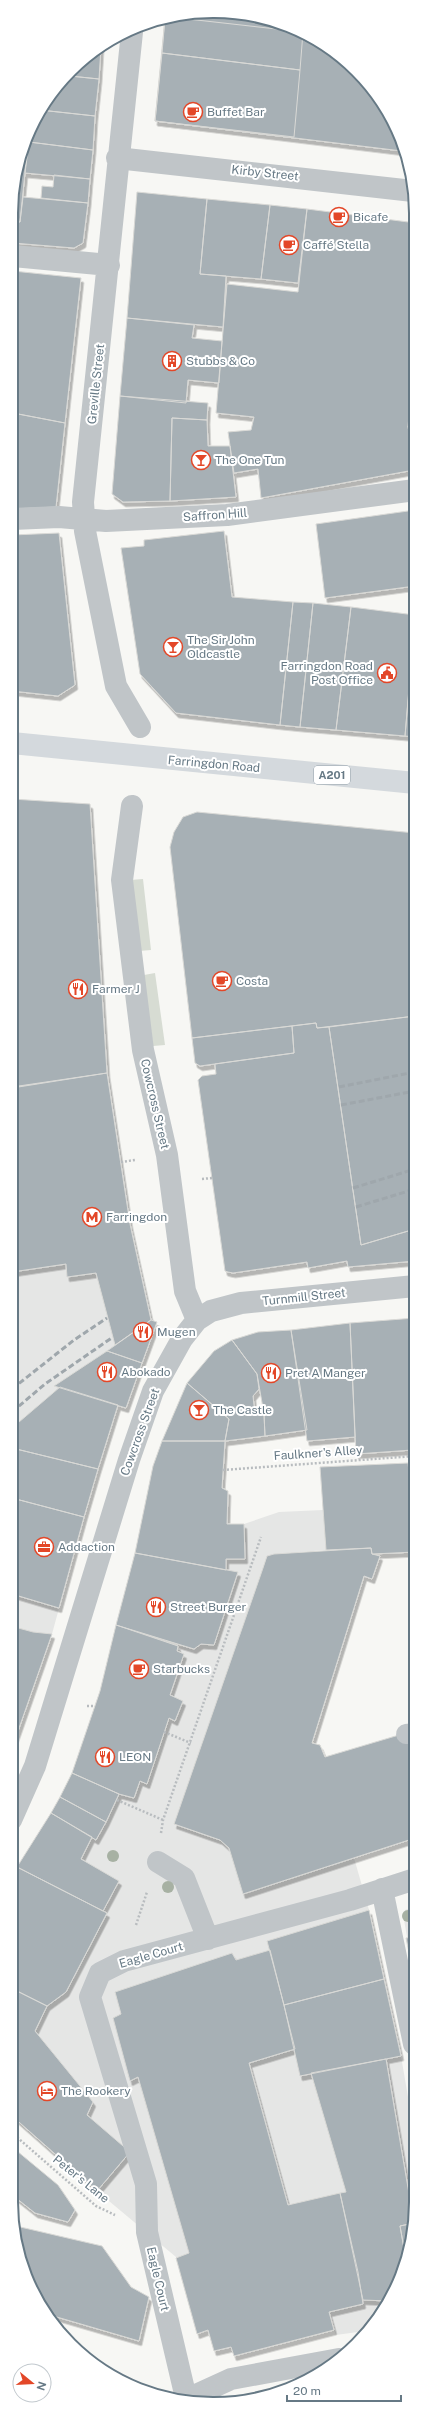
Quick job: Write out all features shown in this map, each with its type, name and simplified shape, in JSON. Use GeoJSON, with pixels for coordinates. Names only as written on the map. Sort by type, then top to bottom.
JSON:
{"type":"FeatureCollection","features":[{"type":"Feature","properties":{"kind":"main road","name":"Farringdon Road"},"geometry":{"type":"LineString","coordinates":[[18,744],[409,782]]}},
{"type":"Feature","properties":{"kind":"street","name":"Greville Street"},"geometry":{"type":"LineString","coordinates":[[132,36],[117,158],[108,264],[83,502],[84,519],[116,686],[140,727]]}},
{"type":"Feature","properties":{"kind":"street","name":"Kirby Street"},"geometry":{"type":"LineString","coordinates":[[117,158],[407,190]]}},
{"type":"Feature","properties":{"kind":"street"},"geometry":{"type":"LineString","coordinates":[[18,256],[108,264]]}},
{"type":"Feature","properties":{"kind":"street","name":"Saffron Hill"},"geometry":{"type":"LineString","coordinates":[[18,519],[59,517],[106,521],[227,515],[409,491]]}},
{"type":"Feature","properties":{"kind":"street","name":"Cowcross Street"},"geometry":{"type":"LineString","coordinates":[[18,1804],[34,1766],[129,1460],[153,1391],[182,1339],[197,1320],[186,1291],[167,1155],[142,1042],[122,880],[132,806]]}},
{"type":"Feature","properties":{"kind":"street","name":"Turnmill Street"},"geometry":{"type":"LineString","coordinates":[[197,1320],[211,1311],[241,1303],[409,1287]]}},
{"type":"Feature","properties":{"kind":"street"},"geometry":{"type":"LineString","coordinates":[[158,1862],[184,1878],[208,1939]]}},
{"type":"Feature","properties":{"kind":"street","name":"Eagle Court"},"geometry":{"type":"LineString","coordinates":[[185,2395],[146,2232],[146,2184],[90,1996],[100,1973],[124,1961],[208,1939],[409,1881]]}},
{"type":"Feature","properties":{"kind":"street"},"geometry":{"type":"LineString","coordinates":[[382,1889],[409,2020]]}},
{"type":"Feature","properties":{"kind":"street"},"geometry":{"type":"LineString","coordinates":[[193,2396],[232,2379],[326,2361]]}},
{"type":"Feature","properties":{"kind":"path","name":"Faulkner's Alley"},"geometry":{"type":"LineString","coordinates":[[223,1470],[409,1456]]}},
{"type":"Feature","properties":{"kind":"path"},"geometry":{"type":"LineString","coordinates":[[124,1961],[158,1862],[163,1820],[261,1538]]}},
{"type":"Feature","properties":{"kind":"path"},"geometry":{"type":"LineString","coordinates":[[164,1732],[191,1743]]}},
{"type":"Feature","properties":{"kind":"path"},"geometry":{"type":"LineString","coordinates":[[117,1800],[163,1820]]}},
{"type":"Feature","properties":{"kind":"path","name":"Peter's Lane"},"geometry":{"type":"LineString","coordinates":[[18,2138],[96,2206],[146,2232]]}},
{"type":"Feature","properties":{"kind":"shaded area"},"geometry":{"type":"Polygon","coordinates":[[[143,879],[151,950],[139,951],[130,880],[143,879]]]}},
{"type":"Feature","properties":{"kind":"shaded area"},"geometry":{"type":"Polygon","coordinates":[[[155,973],[165,1045],[153,1046],[144,975],[155,973]]]}},
{"type":"Feature","properties":{"kind":"shaded area"},"geometry":{"type":"Polygon","coordinates":[[[66,1264],[67,1277],[96,1273],[115,1345],[151,1320],[157,1322],[126,1408],[118,1405],[84,1517],[52,1634],[18,1731],[18,1271],[66,1264]]]}},
{"type":"Feature","properties":{"kind":"shaded area"},"geometry":{"type":"Polygon","coordinates":[[[323,1510],[326,1550],[274,1554],[267,1556],[174,1824],[220,1840],[229,1848],[354,1858],[369,1910],[401,2056],[409,2103],[409,2214],[399,2264],[389,2288],[369,2321],[358,2332],[336,2335],[334,2330],[234,2356],[230,2347],[214,2351],[208,2331],[197,2334],[176,2257],[97,2191],[130,2152],[87,2115],[93,2102],[35,2031],[47,2006],[66,1992],[107,1914],[103,1911],[119,1881],[81,1859],[92,1837],[96,1839],[119,1794],[134,1798],[140,1781],[147,1784],[169,1718],[175,1721],[183,1701],[170,1695],[184,1654],[177,1651],[178,1646],[194,1649],[201,1644],[214,1644],[226,1559],[245,1559],[244,1524],[279,1512],[323,1510]]]}},
{"type":"Feature","properties":{"kind":"shaded area"},"geometry":{"type":"Polygon","coordinates":[[[409,1909],[409,1948],[403,1914],[405,1910],[409,1909]]]}},
{"type":"Feature","properties":{"kind":"building"},"geometry":{"type":"Polygon","coordinates":[[[201,18],[226,18],[276,28],[300,38],[333,58],[352,75],[369,94],[389,127],[399,151],[155,121],[164,25],[201,18]]]}},
{"type":"Feature","properties":{"kind":"building"},"geometry":{"type":"Polygon","coordinates":[[[192,19],[279,29],[302,39],[300,70],[162,53],[164,25],[192,19]]]}},
{"type":"Feature","properties":{"kind":"building"},"geometry":{"type":"Polygon","coordinates":[[[162,53],[300,70],[294,137],[155,121],[162,53]]]}},
{"type":"Feature","properties":{"kind":"building"},"geometry":{"type":"Polygon","coordinates":[[[101,54],[99,79],[74,76],[101,54]]]}},
{"type":"Feature","properties":{"kind":"building"},"geometry":{"type":"Polygon","coordinates":[[[74,76],[99,79],[95,116],[47,111],[58,94],[74,76]]]}},
{"type":"Feature","properties":{"kind":"building"},"geometry":{"type":"Polygon","coordinates":[[[47,111],[95,116],[93,150],[32,142],[47,111]]]}},
{"type":"Feature","properties":{"kind":"building"},"geometry":{"type":"Polygon","coordinates":[[[32,142],[93,150],[90,179],[25,173],[28,152],[32,142]]]}},
{"type":"Feature","properties":{"kind":"building"},"geometry":{"type":"Polygon","coordinates":[[[26,157],[20,222],[18,222],[18,201],[26,157]]]}},
{"type":"Feature","properties":{"kind":"building"},"geometry":{"type":"Polygon","coordinates":[[[54,175],[90,179],[88,203],[41,198],[42,186],[53,187],[54,175]]]}},
{"type":"Feature","properties":{"kind":"building"},"geometry":{"type":"Polygon","coordinates":[[[137,192],[207,199],[200,274],[226,276],[223,327],[127,318],[137,192]]]}},
{"type":"Feature","properties":{"kind":"building"},"geometry":{"type":"Polygon","coordinates":[[[23,197],[88,203],[83,243],[74,248],[18,243],[18,222],[20,222],[23,197]]]}},
{"type":"Feature","properties":{"kind":"building"},"geometry":{"type":"Polygon","coordinates":[[[207,199],[270,205],[261,279],[200,274],[207,199]]]}},
{"type":"Feature","properties":{"kind":"building"},"geometry":{"type":"Polygon","coordinates":[[[270,205],[307,209],[298,283],[261,279],[270,205]]]}},
{"type":"Feature","properties":{"kind":"building"},"geometry":{"type":"Polygon","coordinates":[[[307,209],[409,222],[409,471],[261,498],[258,469],[234,473],[228,432],[251,430],[254,417],[216,413],[227,284],[298,292],[307,209]]]}},
{"type":"Feature","properties":{"kind":"building"},"geometry":{"type":"Polygon","coordinates":[[[18,272],[81,278],[65,423],[18,414],[18,272]]]}},
{"type":"Feature","properties":{"kind":"building","name":"Stubbs & Co"},"geometry":{"type":"Polygon","coordinates":[[[127,318],[194,325],[192,338],[222,341],[219,383],[188,380],[186,403],[120,396],[127,318]]]}},
{"type":"Feature","properties":{"kind":"building"},"geometry":{"type":"Polygon","coordinates":[[[120,396],[208,403],[207,420],[172,418],[170,501],[123,502],[112,494],[120,396]]]}},
{"type":"Feature","properties":{"kind":"building"},"geometry":{"type":"Polygon","coordinates":[[[18,414],[65,423],[56,507],[18,509],[18,414]]]}},
{"type":"Feature","properties":{"kind":"building","name":"The One Tun"},"geometry":{"type":"Polygon","coordinates":[[[172,418],[207,420],[208,446],[230,446],[236,497],[170,501],[172,418]]]}},
{"type":"Feature","properties":{"kind":"building"},"geometry":{"type":"Polygon","coordinates":[[[409,511],[409,587],[325,598],[316,524],[409,511]]]}},
{"type":"Feature","properties":{"kind":"building"},"geometry":{"type":"Polygon","coordinates":[[[224,531],[232,597],[293,602],[280,725],[176,713],[140,674],[121,548],[144,546],[144,540],[224,531]]]}},
{"type":"Feature","properties":{"kind":"building"},"geometry":{"type":"Polygon","coordinates":[[[59,533],[75,685],[58,696],[18,692],[18,535],[59,533]]]}},
{"type":"Feature","properties":{"kind":"building"},"geometry":{"type":"Polygon","coordinates":[[[293,602],[313,603],[300,727],[280,725],[293,602]]]}},
{"type":"Feature","properties":{"kind":"building"},"geometry":{"type":"Polygon","coordinates":[[[313,603],[351,607],[336,730],[300,727],[313,603]]]}},
{"type":"Feature","properties":{"kind":"building"},"geometry":{"type":"Polygon","coordinates":[[[351,607],[409,614],[409,688],[405,736],[336,730],[351,607]]]}},
{"type":"Feature","properties":{"kind":"building"},"geometry":{"type":"Polygon","coordinates":[[[409,690],[409,736],[405,736],[409,690]]]}},
{"type":"Feature","properties":{"kind":"building"},"geometry":{"type":"Polygon","coordinates":[[[18,799],[90,804],[107,1073],[18,1086],[18,799]]]}},
{"type":"Feature","properties":{"kind":"building"},"geometry":{"type":"Polygon","coordinates":[[[197,812],[409,832],[409,1017],[317,1028],[316,1023],[192,1038],[170,847],[174,832],[183,817],[197,812]]]}},
{"type":"Feature","properties":{"kind":"building"},"geometry":{"type":"Polygon","coordinates":[[[409,1017],[409,1231],[361,1245],[329,1027],[409,1017]]]}},
{"type":"Feature","properties":{"kind":"building"},"geometry":{"type":"Polygon","coordinates":[[[316,1023],[317,1028],[329,1027],[361,1245],[409,1231],[409,1262],[348,1267],[347,1261],[308,1268],[307,1262],[233,1273],[225,1271],[198,1080],[202,1076],[216,1074],[215,1064],[294,1053],[292,1026],[316,1023]]]}},
{"type":"Feature","properties":{"kind":"building"},"geometry":{"type":"Polygon","coordinates":[[[292,1026],[294,1053],[200,1066],[195,1063],[192,1038],[292,1026]]]}},
{"type":"Feature","properties":{"kind":"building"},"geometry":{"type":"Polygon","coordinates":[[[107,1073],[130,1224],[151,1320],[115,1345],[96,1273],[67,1277],[66,1264],[18,1271],[18,1087],[107,1073]]]}},
{"type":"Feature","properties":{"kind":"building"},"geometry":{"type":"Polygon","coordinates":[[[409,1318],[409,1450],[356,1454],[350,1323],[409,1318]]]}},
{"type":"Feature","properties":{"kind":"building","name":"Mugen"},"geometry":{"type":"Polygon","coordinates":[[[151,1320],[157,1322],[142,1363],[107,1351],[151,1320]]]}},
{"type":"Feature","properties":{"kind":"building"},"geometry":{"type":"Polygon","coordinates":[[[350,1323],[355,1437],[307,1441],[291,1330],[350,1323]]]}},
{"type":"Feature","properties":{"kind":"building"},"geometry":{"type":"Polygon","coordinates":[[[291,1330],[307,1430],[265,1436],[264,1414],[257,1374],[232,1340],[258,1332],[291,1330]]]}},
{"type":"Feature","properties":{"kind":"building"},"geometry":{"type":"Polygon","coordinates":[[[232,1340],[257,1374],[259,1389],[253,1396],[255,1415],[264,1414],[265,1436],[225,1441],[229,1419],[187,1383],[214,1351],[232,1340]]]}},
{"type":"Feature","properties":{"kind":"building","name":"Abokado"},"geometry":{"type":"Polygon","coordinates":[[[107,1351],[142,1363],[126,1408],[54,1386],[107,1351]]]}},
{"type":"Feature","properties":{"kind":"building"},"geometry":{"type":"Polygon","coordinates":[[[187,1383],[229,1419],[225,1441],[162,1441],[187,1383]]]}},
{"type":"Feature","properties":{"kind":"building"},"geometry":{"type":"Polygon","coordinates":[[[60,1387],[118,1405],[98,1469],[18,1449],[18,1423],[60,1387]]]}},
{"type":"Feature","properties":{"kind":"building"},"geometry":{"type":"Polygon","coordinates":[[[162,1441],[225,1441],[222,1488],[228,1491],[227,1524],[244,1524],[245,1559],[226,1559],[226,1570],[135,1553],[153,1466],[162,1441]]]}},
{"type":"Feature","properties":{"kind":"building"},"geometry":{"type":"Polygon","coordinates":[[[18,1449],[98,1469],[84,1517],[18,1500],[18,1449]]]}},
{"type":"Feature","properties":{"kind":"building"},"geometry":{"type":"Polygon","coordinates":[[[408,1463],[409,1552],[372,1554],[371,1548],[326,1550],[320,1467],[408,1463]]]}},
{"type":"Feature","properties":{"kind":"building","name":"Addaction"},"geometry":{"type":"Polygon","coordinates":[[[18,1500],[84,1517],[59,1608],[18,1596],[18,1500]]]}},
{"type":"Feature","properties":{"kind":"building"},"geometry":{"type":"Polygon","coordinates":[[[371,1548],[372,1554],[380,1556],[372,1579],[364,1576],[312,1743],[320,1745],[325,1757],[399,1735],[409,1738],[409,1840],[243,1894],[229,1848],[220,1840],[174,1824],[267,1556],[274,1554],[371,1548]]]}},
{"type":"Feature","properties":{"kind":"building"},"geometry":{"type":"Polygon","coordinates":[[[135,1553],[238,1572],[214,1645],[201,1644],[194,1649],[116,1625],[135,1553]]]}},
{"type":"Feature","properties":{"kind":"building"},"geometry":{"type":"Polygon","coordinates":[[[116,1625],[178,1646],[177,1651],[184,1654],[170,1695],[183,1701],[175,1721],[169,1718],[147,1784],[140,1781],[134,1798],[119,1794],[72,1773],[100,1691],[116,1625]]]}},
{"type":"Feature","properties":{"kind":"building"},"geometry":{"type":"Polygon","coordinates":[[[18,1628],[33,1632],[52,1634],[18,1731],[18,1628]]]}},
{"type":"Feature","properties":{"kind":"building"},"geometry":{"type":"Polygon","coordinates":[[[72,1773],[119,1794],[106,1822],[60,1797],[72,1773]]]}},
{"type":"Feature","properties":{"kind":"building"},"geometry":{"type":"Polygon","coordinates":[[[60,1797],[106,1822],[96,1840],[51,1813],[60,1797]]]}},
{"type":"Feature","properties":{"kind":"building"},"geometry":{"type":"Polygon","coordinates":[[[51,1813],[92,1837],[81,1859],[119,1881],[103,1911],[18,1868],[51,1813]]]}},
{"type":"Feature","properties":{"kind":"building"},"geometry":{"type":"Polygon","coordinates":[[[18,1868],[107,1913],[66,1992],[47,2006],[18,1992],[18,1868]]]}},
{"type":"Feature","properties":{"kind":"building"},"geometry":{"type":"Polygon","coordinates":[[[369,1910],[384,1979],[284,2005],[267,1941],[369,1910]]]}},
{"type":"Feature","properties":{"kind":"building"},"geometry":{"type":"Polygon","coordinates":[[[406,1938],[409,1938],[409,1953],[406,1938]]]}},
{"type":"Feature","properties":{"kind":"building"},"geometry":{"type":"Polygon","coordinates":[[[270,1950],[295,2049],[249,2063],[288,2205],[340,2193],[358,2272],[363,2304],[329,2312],[334,2330],[234,2356],[231,2347],[214,2351],[208,2330],[197,2334],[176,2258],[189,2253],[138,2077],[130,2081],[113,2018],[121,2014],[115,1992],[232,1953],[236,1960],[270,1950]]]}},
{"type":"Feature","properties":{"kind":"building"},"geometry":{"type":"Polygon","coordinates":[[[384,1979],[401,2056],[300,2076],[284,2005],[384,1979]]]}},
{"type":"Feature","properties":{"kind":"building","name":"The Rookery"},"geometry":{"type":"Polygon","coordinates":[[[18,1992],[47,2006],[35,2031],[93,2102],[87,2115],[130,2152],[97,2191],[18,2121],[18,1992]]]}},
{"type":"Feature","properties":{"kind":"building"},"geometry":{"type":"Polygon","coordinates":[[[386,2059],[409,2194],[409,2214],[407,2224],[400,2226],[404,2246],[399,2264],[382,2301],[363,2300],[340,2193],[346,2192],[311,2073],[386,2059]]]}},
{"type":"Feature","properties":{"kind":"building"},"geometry":{"type":"Polygon","coordinates":[[[18,2152],[58,2185],[75,2210],[68,2222],[35,2213],[18,2200],[18,2152]]]}},
{"type":"Feature","properties":{"kind":"building"},"geometry":{"type":"Polygon","coordinates":[[[407,2224],[404,2246],[400,2226],[407,2224]]]}},
{"type":"Feature","properties":{"kind":"building"},"geometry":{"type":"Polygon","coordinates":[[[20,2227],[102,2246],[131,2287],[149,2297],[139,2341],[55,2317],[38,2288],[28,2264],[20,2227]]]}},
{"type":"Feature","properties":{"kind":"railway"},"geometry":{"type":"LineString","coordinates":[[339,1087],[409,1073]]}},
{"type":"Feature","properties":{"kind":"railway"},"geometry":{"type":"LineString","coordinates":[[341,1105],[409,1092]]}},
{"type":"Feature","properties":{"kind":"railway"},"geometry":{"type":"LineString","coordinates":[[353,1188],[409,1171]]}},
{"type":"Feature","properties":{"kind":"railway"},"geometry":{"type":"LineString","coordinates":[[356,1207],[409,1191]]}},
{"type":"Feature","properties":{"kind":"railway"},"geometry":{"type":"LineString","coordinates":[[18,1384],[74,1340],[107,1318]]}},
{"type":"Feature","properties":{"kind":"railway"},"geometry":{"type":"LineString","coordinates":[[18,1407],[45,1384],[113,1337]]}},
{"type":"Feature","properties":{"kind":"place","name":"Buffet Bar"},"geometry":{"type":"Point","coordinates":[193,112]}},
{"type":"Feature","properties":{"kind":"place","name":"Bicafe"},"geometry":{"type":"Point","coordinates":[339,217]}},
{"type":"Feature","properties":{"kind":"place","name":"Caffé Stella"},"geometry":{"type":"Point","coordinates":[289,245]}},
{"type":"Feature","properties":{"kind":"place","name":"Stubbs & Co"},"geometry":{"type":"Point","coordinates":[172,361]}},
{"type":"Feature","properties":{"kind":"place","name":"The One Tun"},"geometry":{"type":"Point","coordinates":[201,460]}},
{"type":"Feature","properties":{"kind":"place","name":"The Sir John Oldcastle"},"geometry":{"type":"Point","coordinates":[173,647]}},
{"type":"Feature","properties":{"kind":"place","name":"Farringdon Road Post Office"},"geometry":{"type":"Point","coordinates":[387,673]}},
{"type":"Feature","properties":{"kind":"place","name":"Costa"},"geometry":{"type":"Point","coordinates":[222,981]}},
{"type":"Feature","properties":{"kind":"place","name":"Farmer J"},"geometry":{"type":"Point","coordinates":[78,989]}},
{"type":"Feature","properties":{"kind":"place","name":"Farringdon"},"geometry":{"type":"Point","coordinates":[92,1217]}},
{"type":"Feature","properties":{"kind":"place","name":"Mugen"},"geometry":{"type":"Point","coordinates":[143,1332]}},
{"type":"Feature","properties":{"kind":"place","name":"Abokado"},"geometry":{"type":"Point","coordinates":[107,1372]}},
{"type":"Feature","properties":{"kind":"place","name":"Pret A Manger"},"geometry":{"type":"Point","coordinates":[271,1373]}},
{"type":"Feature","properties":{"kind":"place","name":"The Castle"},"geometry":{"type":"Point","coordinates":[199,1410]}},
{"type":"Feature","properties":{"kind":"place","name":"Addaction"},"geometry":{"type":"Point","coordinates":[44,1547]}},
{"type":"Feature","properties":{"kind":"place","name":"Street Burger"},"geometry":{"type":"Point","coordinates":[156,1607]}},
{"type":"Feature","properties":{"kind":"place","name":"Starbucks"},"geometry":{"type":"Point","coordinates":[139,1669]}},
{"type":"Feature","properties":{"kind":"place","name":"LEON"},"geometry":{"type":"Point","coordinates":[105,1757]}},
{"type":"Feature","properties":{"kind":"place","name":"The Rookery"},"geometry":{"type":"Point","coordinates":[47,2091]}}]}
